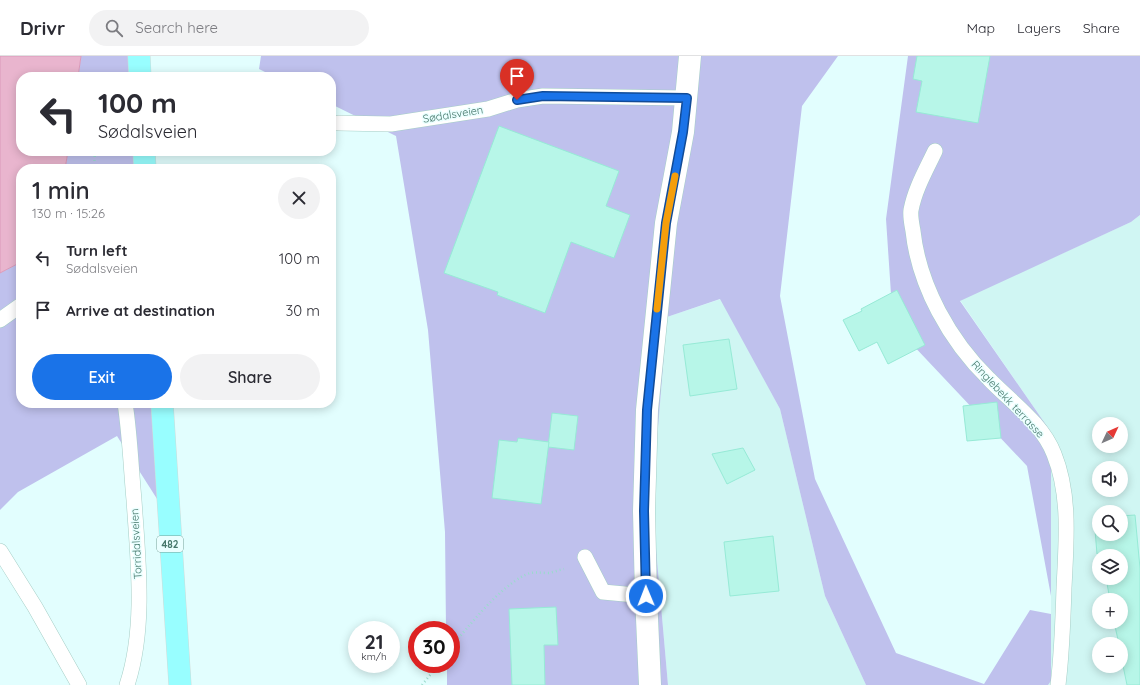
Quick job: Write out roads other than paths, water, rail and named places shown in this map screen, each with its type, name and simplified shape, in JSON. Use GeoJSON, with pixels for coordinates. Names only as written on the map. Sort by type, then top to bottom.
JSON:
{"type":"FeatureCollection","features":[{"type":"Feature","properties":{"kind":"main road"},"geometry":{"type":"LineString","coordinates":[[139,56],[140,72]]}},
{"type":"Feature","properties":{"kind":"main road","name":"482"},"geometry":{"type":"LineString","coordinates":[[162,408],[180,685]]}},
{"type":"Feature","properties":{"kind":"street"},"geometry":{"type":"LineString","coordinates":[[650,685],[644,511],[647,410],[666,223],[683,132],[690,56]]}},
{"type":"Feature","properties":{"kind":"lane","name":"Sødalsveien"},"geometry":{"type":"LineString","coordinates":[[338,123],[391,124],[488,109],[517,100],[543,96],[687,98]]}},
{"type":"Feature","properties":{"kind":"lane","name":"Ringlebekk terrasse"},"geometry":{"type":"LineString","coordinates":[[935,151],[918,188],[911,212],[918,257],[931,296],[960,347],[988,379],[1041,431],[1054,453],[1062,481],[1067,527],[1061,659],[1058,685]]}},
{"type":"Feature","properties":{"kind":"lane"},"geometry":{"type":"LineString","coordinates":[[0,320],[16,309]]}},
{"type":"Feature","properties":{"kind":"lane","name":"Torridalsveien"},"geometry":{"type":"LineString","coordinates":[[125,408],[138,561],[138,615],[136,646],[127,685]]}},
{"type":"Feature","properties":{"kind":"lane"},"geometry":{"type":"LineString","coordinates":[[0,551],[35,607],[79,685]]}},
{"type":"Feature","properties":{"kind":"lane"},"geometry":{"type":"LineString","coordinates":[[585,557],[603,592],[646,596]]}}]}
